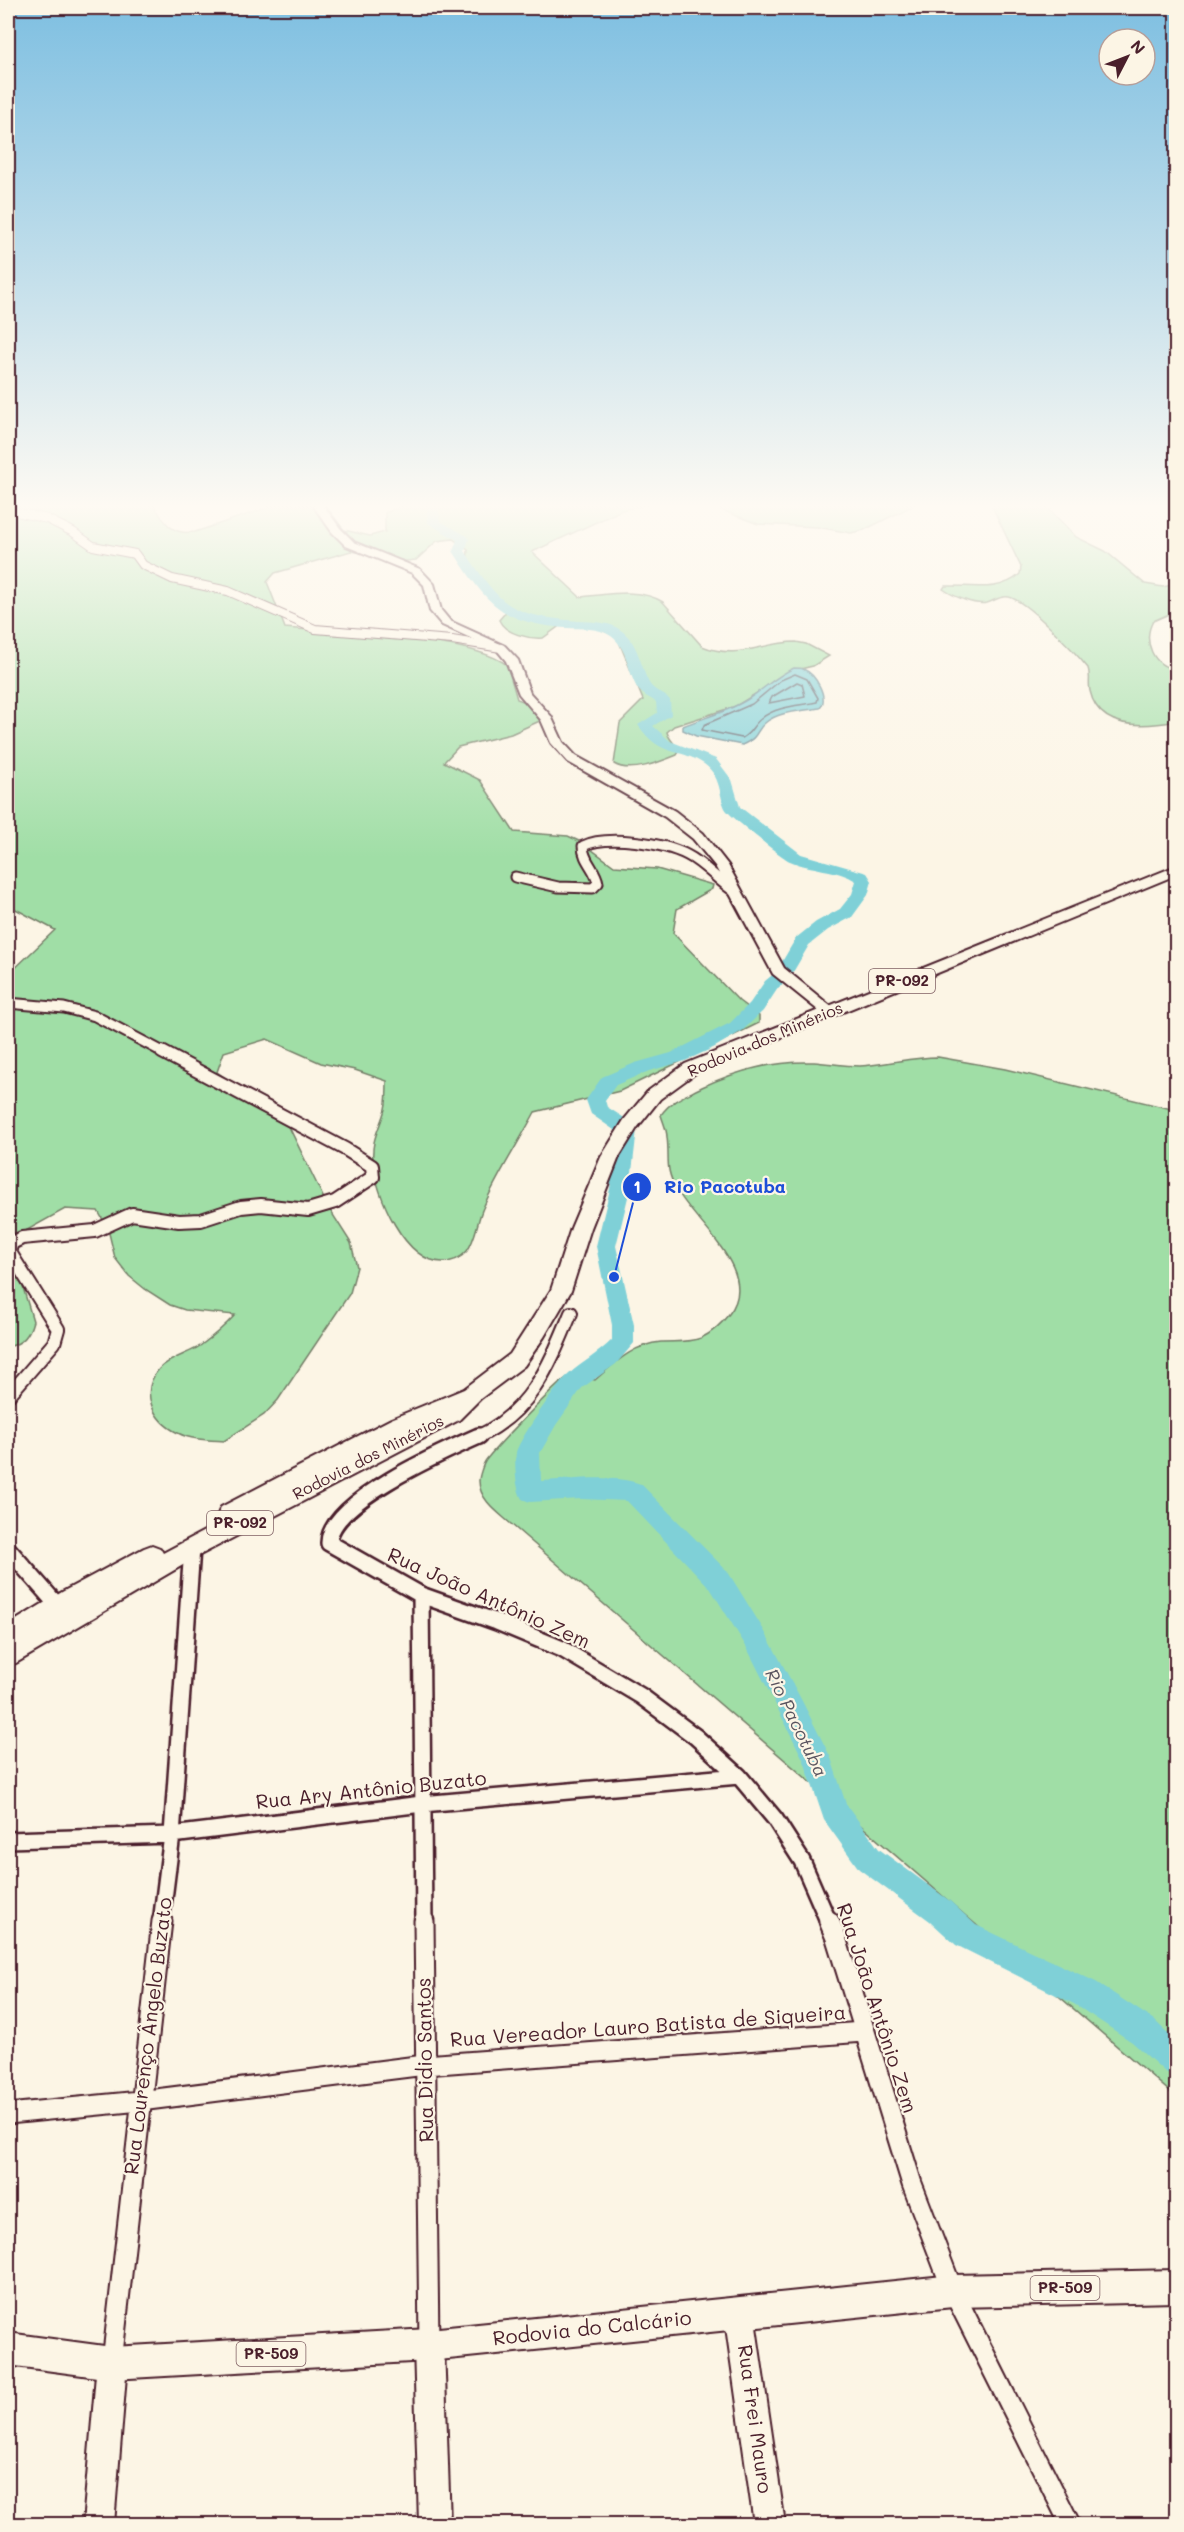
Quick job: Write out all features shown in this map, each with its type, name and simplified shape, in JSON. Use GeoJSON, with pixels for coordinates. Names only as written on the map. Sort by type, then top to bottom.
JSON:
{"type":"FeatureCollection","features":[{"type":"Feature","properties":{"kind":"main road","name":"Rodovia dos Minérios"},"geometry":{"type":"LineString","coordinates":[[8,1655],[192,1548],[452,1414],[473,1393],[517,1360],[561,1292],[581,1228],[610,1157],[635,1118],[654,1095],[691,1068],[1176,870]]}},
{"type":"Feature","properties":{"kind":"main road","name":"Rodovia dos Minérios"},"geometry":{"type":"LineString","coordinates":[[13,1631],[345,1452],[448,1402],[473,1393]]}},
{"type":"Feature","properties":{"kind":"main road","name":"Rodovia do Calcário"},"geometry":{"type":"LineString","coordinates":[[8,2349],[112,2363],[429,2345],[953,2291],[1176,2286]]}},
{"type":"Feature","properties":{"kind":"street"},"geometry":{"type":"LineString","coordinates":[[299,622],[315,629],[452,640],[501,648]]}},
{"type":"Feature","properties":{"kind":"street"},"geometry":{"type":"LineString","coordinates":[[445,622],[501,648],[512,660],[525,694],[547,719],[557,743],[572,759],[670,814],[698,836],[721,866],[778,970],[829,1012]]}},
{"type":"Feature","properties":{"kind":"street"},"geometry":{"type":"LineString","coordinates":[[515,877],[558,887],[593,888],[598,883],[598,877],[584,856],[582,850],[586,843],[600,841],[645,844],[681,851],[695,860],[723,886],[735,892]]}},
{"type":"Feature","properties":{"kind":"street"},"geometry":{"type":"LineString","coordinates":[[8,1003],[80,1011],[113,1025],[345,1149],[372,1166],[373,1177],[335,1202],[308,1210],[261,1205],[241,1207],[201,1220],[179,1221],[132,1214],[95,1232],[22,1238],[12,1244],[9,1251],[58,1329],[54,1343],[8,1396]]}},
{"type":"Feature","properties":{"kind":"street","name":"Rua João Antônio Zem"},"geometry":{"type":"LineString","coordinates":[[571,1313],[552,1359],[521,1407],[510,1418],[496,1428],[435,1455],[344,1514],[329,1532],[329,1544],[421,1595],[497,1622],[562,1649],[641,1696],[696,1737],[739,1776],[775,1819],[802,1861],[836,1938],[863,2032],[912,2184],[953,2291],[1070,2524]]}},
{"type":"Feature","properties":{"kind":"street","name":"Rua Lourenço Ângelo Buzato"},"geometry":{"type":"LineString","coordinates":[[98,2524],[112,2363],[140,2101],[172,1835],[192,1548]]}},
{"type":"Feature","properties":{"kind":"street"},"geometry":{"type":"LineString","coordinates":[[8,1549],[58,1606]]}},
{"type":"Feature","properties":{"kind":"street","name":"Rua Didio Santos"},"geometry":{"type":"LineString","coordinates":[[421,1595],[429,2345],[435,2524]]}},
{"type":"Feature","properties":{"kind":"street","name":"Rua Ary Antônio Buzato"},"geometry":{"type":"LineString","coordinates":[[8,1840],[172,1835],[422,1804],[739,1776]]}},
{"type":"Feature","properties":{"kind":"street","name":"Rua Vereador Lauro Batista de Siqueira"},"geometry":{"type":"LineString","coordinates":[[8,2114],[140,2101],[425,2065],[863,2032]]}},
{"type":"Feature","properties":{"kind":"street","name":"Rua Frei Mauro"},"geometry":{"type":"LineString","coordinates":[[739,2313],[770,2524]]}},
{"type":"Feature","properties":{"kind":"green space"},"geometry":{"type":"Polygon","coordinates":[[[8,622],[283,622],[285,628],[434,642],[464,648],[507,665],[517,699],[539,707],[544,719],[511,734],[458,747],[444,762],[480,780],[514,832],[568,836],[581,842],[614,866],[657,869],[713,885],[712,889],[677,909],[673,933],[739,1001],[759,1016],[759,1023],[620,1091],[535,1112],[489,1196],[470,1246],[459,1258],[447,1262],[429,1259],[416,1251],[394,1224],[380,1191],[375,1175],[373,1153],[386,1106],[387,1081],[355,1070],[321,1063],[267,1039],[224,1052],[217,1072],[276,1113],[290,1129],[328,1207],[351,1243],[357,1267],[350,1293],[278,1400],[264,1415],[224,1441],[200,1439],[178,1433],[162,1421],[152,1405],[150,1387],[153,1378],[163,1365],[200,1346],[235,1315],[185,1310],[170,1305],[145,1289],[129,1276],[115,1258],[108,1229],[98,1211],[65,1209],[9,1240],[33,1321],[25,1338],[8,1347],[8,975],[55,930],[8,905],[8,622]]]}},
{"type":"Feature","properties":{"kind":"green space"},"geometry":{"type":"Polygon","coordinates":[[[500,622],[681,622],[702,646],[715,650],[738,651],[796,642],[806,644],[829,656],[813,666],[792,671],[736,706],[674,726],[667,732],[679,752],[677,755],[645,766],[628,768],[614,764],[620,723],[643,700],[617,637],[586,623],[561,625],[543,638],[531,638],[512,632],[500,622]]]}},
{"type":"Feature","properties":{"kind":"green space"},"geometry":{"type":"Polygon","coordinates":[[[1043,622],[1153,622],[1149,637],[1152,652],[1161,663],[1176,669],[1176,721],[1138,725],[1113,720],[1103,713],[1095,704],[1090,691],[1088,668],[1043,622]]]}},
{"type":"Feature","properties":{"kind":"green space"},"geometry":{"type":"Polygon","coordinates":[[[938,1057],[1005,1069],[1176,1110],[1176,2097],[501,1516],[486,1500],[480,1488],[480,1476],[486,1460],[562,1381],[574,1376],[595,1380],[625,1355],[641,1347],[661,1342],[701,1338],[723,1321],[737,1298],[737,1282],[732,1265],[686,1203],[670,1176],[667,1134],[661,1115],[670,1105],[685,1095],[716,1081],[743,1071],[770,1065],[814,1062],[860,1066],[938,1057]]]}},
{"type":"Feature","properties":{"kind":"water"},"geometry":{"type":"Polygon","coordinates":[[[794,668],[808,672],[820,687],[823,698],[820,708],[777,716],[762,726],[755,737],[742,745],[696,736],[683,730],[683,726],[740,704],[794,668]]]}},
{"type":"Feature","properties":{"kind":"waterway","name":"Rio Pacotuba"},"geometry":{"type":"LineString","coordinates":[[542,622],[602,626],[617,634],[628,645],[644,688],[663,700],[664,715],[645,725],[652,734],[665,745],[695,754],[716,767],[727,787],[733,809],[795,857],[861,876],[864,881],[860,895],[846,913],[822,926],[802,942],[783,975],[771,985],[757,1007],[736,1027],[709,1043],[678,1057],[642,1067],[609,1081],[595,1100],[598,1110],[627,1129],[620,1189],[606,1246],[623,1325],[623,1343],[608,1358],[574,1382],[548,1419],[528,1452],[530,1492],[581,1489],[633,1491],[719,1580],[756,1640],[817,1758],[834,1811],[869,1859],[940,1911],[966,1935],[1085,1993],[1143,2031],[1176,2061]]}},
{"type":"Feature","properties":{"kind":"place","name":"Rio Pacotuba"},"geometry":{"type":"Point","coordinates":[614,1277]}}]}
